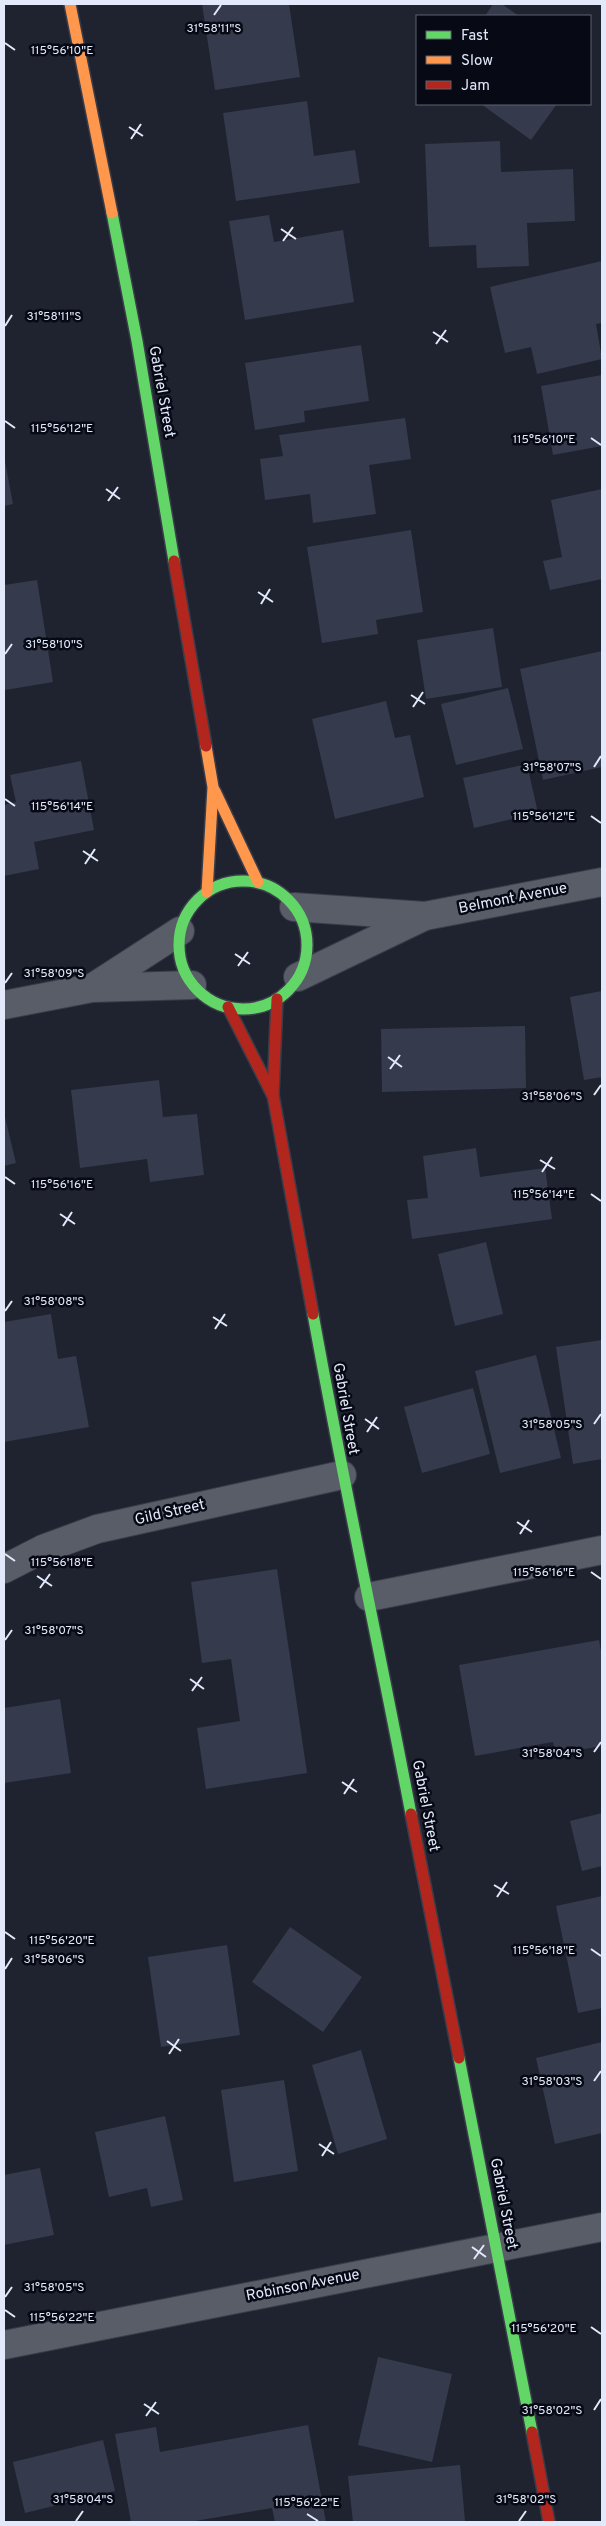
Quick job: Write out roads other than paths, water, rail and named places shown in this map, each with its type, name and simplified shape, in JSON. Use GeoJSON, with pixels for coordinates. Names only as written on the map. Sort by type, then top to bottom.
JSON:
{"type":"FeatureCollection","features":[{"type":"Feature","properties":{"kind":"street","name":"Gabriel Street"},"geometry":{"type":"LineString","coordinates":[[70,4],[137,341],[213,787],[208,892]]}},
{"type":"Feature","properties":{"kind":"street","name":"Gabriel Street"},"geometry":{"type":"LineString","coordinates":[[213,787],[258,882]]}},
{"type":"Feature","properties":{"kind":"street"},"geometry":{"type":"LineString","coordinates":[[240,881],[258,882],[278,891],[294,906],[303,923],[307,941],[305,960],[298,977],[277,999],[261,1006],[245,1009],[228,1007],[208,999],[192,984],[183,968],[179,950],[180,931],[186,915],[208,892],[223,884],[240,881]]}},
{"type":"Feature","properties":{"kind":"street","name":"Belmont Avenue"},"geometry":{"type":"LineString","coordinates":[[298,977],[425,916],[602,882]]}},
{"type":"Feature","properties":{"kind":"street","name":"Belmont Avenue"},"geometry":{"type":"LineString","coordinates":[[294,906],[425,916]]}},
{"type":"Feature","properties":{"kind":"street"},"geometry":{"type":"LineString","coordinates":[[92,988],[180,931]]}},
{"type":"Feature","properties":{"kind":"street"},"geometry":{"type":"LineString","coordinates":[[4,1005],[92,988],[192,984]]}},
{"type":"Feature","properties":{"kind":"street","name":"Gabriel Street"},"geometry":{"type":"LineString","coordinates":[[277,999],[273,1096],[342,1475],[369,1597],[549,2522]]}},
{"type":"Feature","properties":{"kind":"street","name":"Gabriel Street"},"geometry":{"type":"LineString","coordinates":[[228,1007],[273,1096]]}},
{"type":"Feature","properties":{"kind":"street","name":"Gild Street"},"geometry":{"type":"LineString","coordinates":[[4,1569],[43,1548],[97,1529],[342,1475]]}},
{"type":"Feature","properties":{"kind":"street"},"geometry":{"type":"LineString","coordinates":[[369,1597],[602,1550]]}},
{"type":"Feature","properties":{"kind":"street","name":"Robinson Avenue"},"geometry":{"type":"LineString","coordinates":[[4,2345],[602,2227]]}}]}
